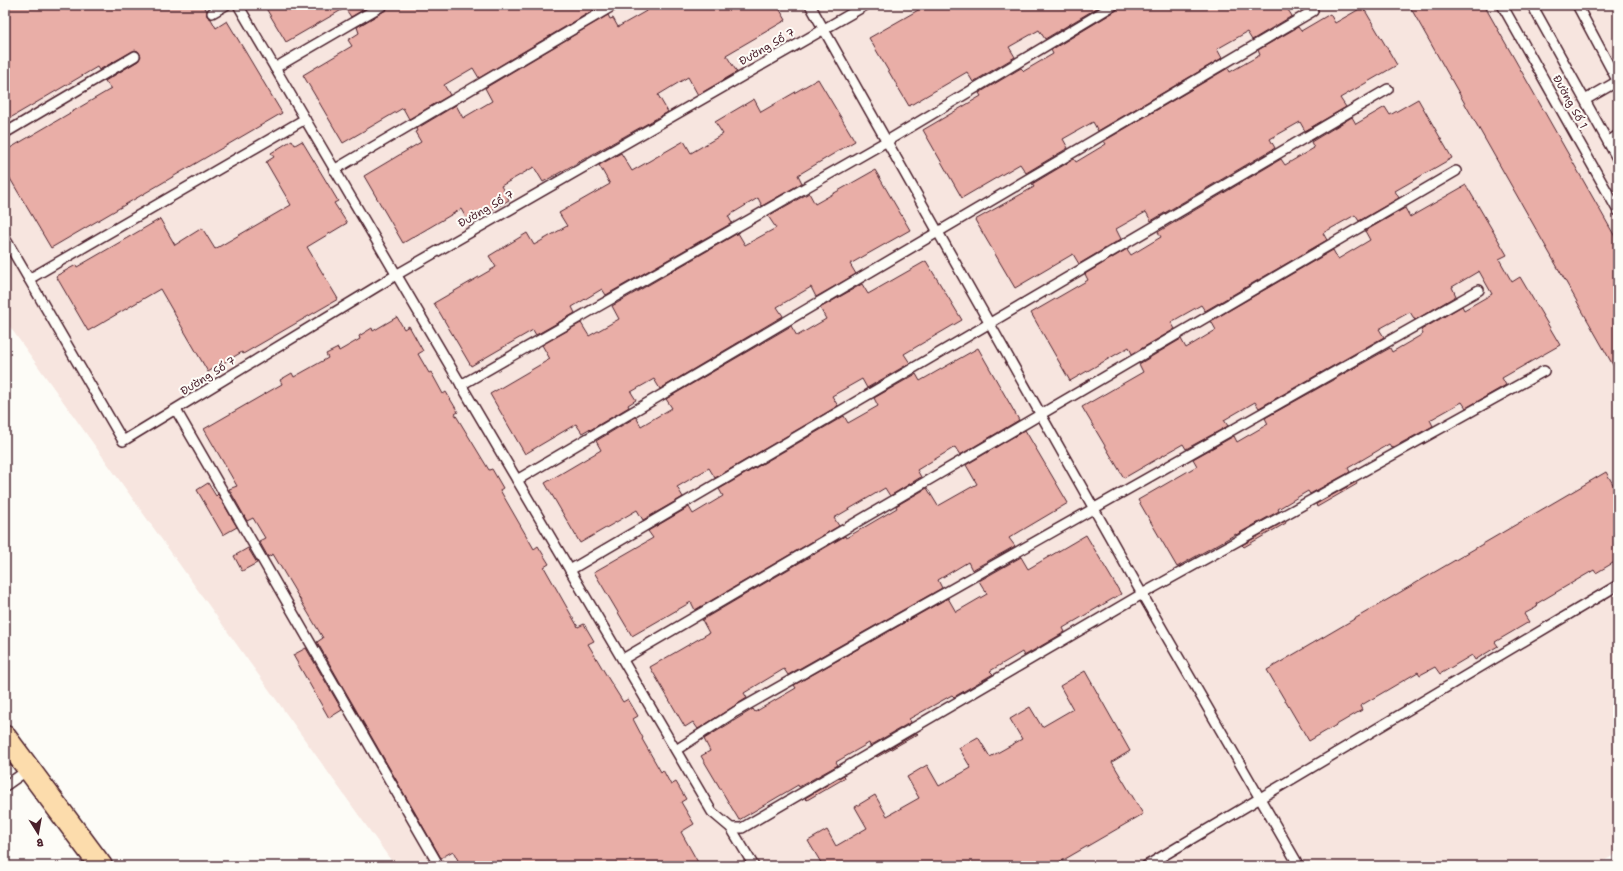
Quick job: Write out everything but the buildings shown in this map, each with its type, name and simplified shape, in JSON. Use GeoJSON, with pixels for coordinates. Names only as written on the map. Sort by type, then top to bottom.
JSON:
{"type":"FeatureCollection","features":[{"type":"Feature","properties":{"kind":"main road"},"geometry":{"type":"LineString","coordinates":[[5,737],[101,866]]}},
{"type":"Feature","properties":{"kind":"lane"},"geometry":{"type":"LineString","coordinates":[[212,13],[226,5]]}},
{"type":"Feature","properties":{"kind":"lane"},"geometry":{"type":"LineString","coordinates":[[238,5],[712,812],[731,828],[754,866]]}},
{"type":"Feature","properties":{"kind":"lane"},"geometry":{"type":"LineString","coordinates":[[275,68],[383,5]]}},
{"type":"Feature","properties":{"kind":"lane"},"geometry":{"type":"LineString","coordinates":[[334,170],[614,5]]}},
{"type":"Feature","properties":{"kind":"lane"},"geometry":{"type":"LineString","coordinates":[[810,5],[1142,594],[1299,866]]}},
{"type":"Feature","properties":{"kind":"lane","name":"Đường Số 7"},"geometry":{"type":"LineString","coordinates":[[29,279],[123,441],[396,275],[866,5]]}},
{"type":"Feature","properties":{"kind":"lane"},"geometry":{"type":"LineString","coordinates":[[461,385],[887,141],[1114,5]]}},
{"type":"Feature","properties":{"kind":"lane","name":"Đường Số 1"},"geometry":{"type":"LineString","coordinates":[[1502,5],[1618,211]]}},
{"type":"Feature","properties":{"kind":"lane","name":"Đường Số 1"},"geometry":{"type":"LineString","coordinates":[[1532,5],[1618,160]]}},
{"type":"Feature","properties":{"kind":"lane"},"geometry":{"type":"LineString","coordinates":[[1577,5],[1618,81],[1585,100]]}},
{"type":"Feature","properties":{"kind":"lane"},"geometry":{"type":"LineString","coordinates":[[517,480],[1313,11]]}},
{"type":"Feature","properties":{"kind":"lane"},"geometry":{"type":"LineString","coordinates":[[5,133],[135,56]]}},
{"type":"Feature","properties":{"kind":"lane"},"geometry":{"type":"LineString","coordinates":[[570,570],[1388,89]]}},
{"type":"Feature","properties":{"kind":"lane"},"geometry":{"type":"LineString","coordinates":[[5,238],[29,279],[305,119]]}},
{"type":"Feature","properties":{"kind":"lane"},"geometry":{"type":"LineString","coordinates":[[1608,142],[1618,135]]}},
{"type":"Feature","properties":{"kind":"lane"},"geometry":{"type":"LineString","coordinates":[[622,659],[1041,415],[1456,170]]}},
{"type":"Feature","properties":{"kind":"lane"},"geometry":{"type":"LineString","coordinates":[[676,750],[735,712],[1479,290]]}},
{"type":"Feature","properties":{"kind":"lane"},"geometry":{"type":"LineString","coordinates":[[731,828],[742,828],[1142,594],[1544,371]]}},
{"type":"Feature","properties":{"kind":"lane"},"geometry":{"type":"LineString","coordinates":[[176,410],[439,866]]}},
{"type":"Feature","properties":{"kind":"lane"},"geometry":{"type":"LineString","coordinates":[[1146,866],[1261,799],[1618,585]]}},
{"type":"Feature","properties":{"kind":"lane"},"geometry":{"type":"LineString","coordinates":[[5,786],[29,769]]}},
{"type":"Feature","properties":{"kind":"shaded area"},"geometry":{"type":"Polygon","coordinates":[[[5,5],[1618,5],[1618,853],[1595,866],[395,866],[5,320],[5,5]]]}}]}
